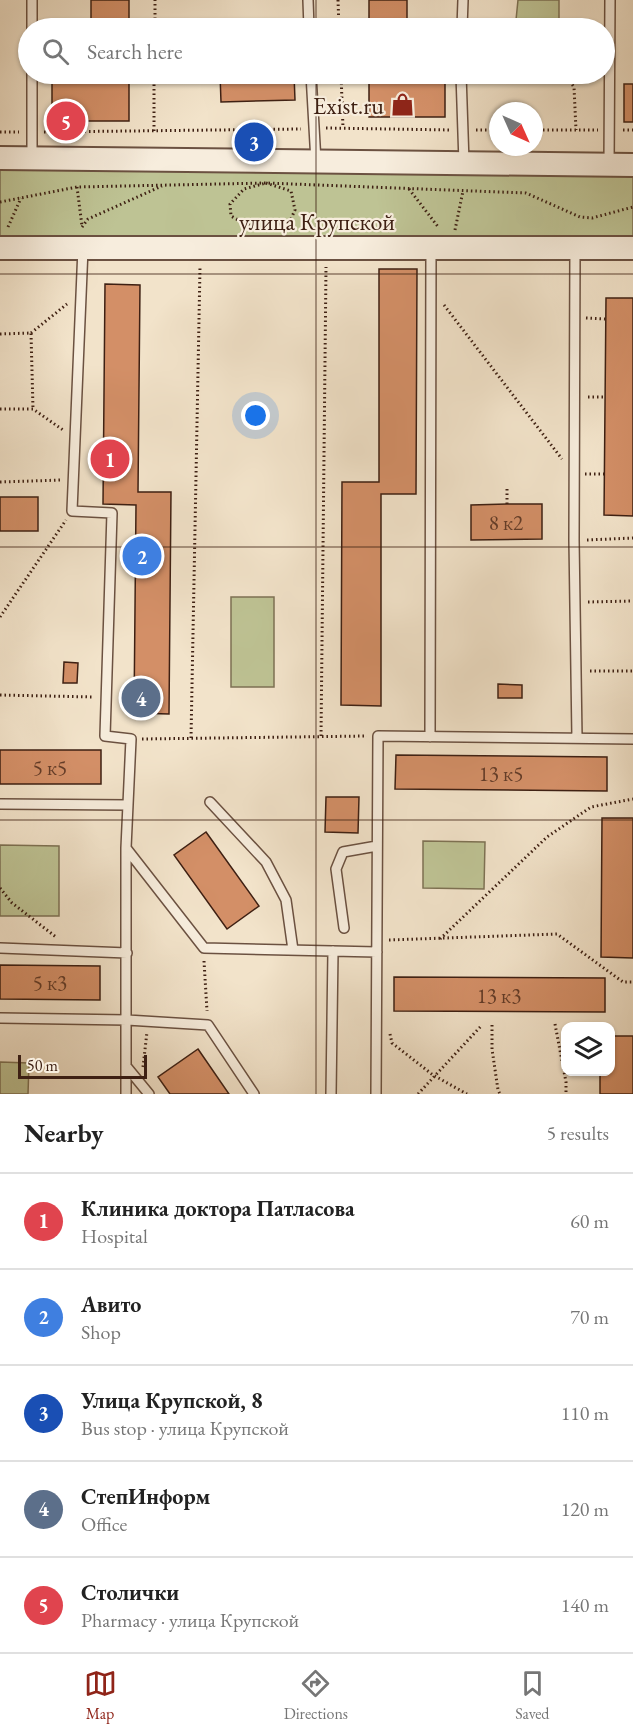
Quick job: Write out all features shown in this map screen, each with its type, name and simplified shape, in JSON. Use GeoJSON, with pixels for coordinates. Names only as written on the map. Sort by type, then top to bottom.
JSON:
{"type":"FeatureCollection","features":[{"type":"Feature","properties":{"kind":"street"},"geometry":{"type":"LineString","coordinates":[[0,158],[633,165]]}},
{"type":"Feature","properties":{"kind":"street","name":"улица Крупской"},"geometry":{"type":"LineString","coordinates":[[4,237],[83,248],[436,240],[574,248],[633,248]]}},
{"type":"Feature","properties":{"kind":"lane"},"geometry":{"type":"LineString","coordinates":[[32,0],[32,18]]}},
{"type":"Feature","properties":{"kind":"lane"},"geometry":{"type":"LineString","coordinates":[[308,0],[309,18]]}},
{"type":"Feature","properties":{"kind":"lane"},"geometry":{"type":"LineString","coordinates":[[462,18],[463,0]]}},
{"type":"Feature","properties":{"kind":"lane"},"geometry":{"type":"LineString","coordinates":[[610,0],[610,18]]}},
{"type":"Feature","properties":{"kind":"lane"},"geometry":{"type":"LineString","coordinates":[[32,84],[32,158]]}},
{"type":"Feature","properties":{"kind":"lane"},"geometry":{"type":"LineString","coordinates":[[312,84],[316,162]]}},
{"type":"Feature","properties":{"kind":"lane"},"geometry":{"type":"LineString","coordinates":[[461,84],[464,163]]}},
{"type":"Feature","properties":{"kind":"lane"},"geometry":{"type":"LineString","coordinates":[[609,164],[610,84]]}},
{"type":"Feature","properties":{"kind":"lane"},"geometry":{"type":"LineString","coordinates":[[430,736],[431,288],[436,240]]}},
{"type":"Feature","properties":{"kind":"lane"},"geometry":{"type":"LineString","coordinates":[[83,248],[72,511],[112,513],[105,736],[131,739],[126,848],[126,1094]]}},
{"type":"Feature","properties":{"kind":"lane"},"geometry":{"type":"LineString","coordinates":[[574,248],[573,474],[577,738]]}},
{"type":"Feature","properties":{"kind":"lane"},"geometry":{"type":"LineString","coordinates":[[376,1094],[378,736],[633,740]]}},
{"type":"Feature","properties":{"kind":"lane"},"geometry":{"type":"LineString","coordinates":[[210,802],[266,862],[286,900],[293,950]]}},
{"type":"Feature","properties":{"kind":"lane"},"geometry":{"type":"LineString","coordinates":[[0,804],[128,805]]}},
{"type":"Feature","properties":{"kind":"lane"},"geometry":{"type":"LineString","coordinates":[[344,928],[336,869],[343,852],[377,846]]}},
{"type":"Feature","properties":{"kind":"lane"},"geometry":{"type":"LineString","coordinates":[[126,848],[204,948],[377,952]]}},
{"type":"Feature","properties":{"kind":"lane"},"geometry":{"type":"LineString","coordinates":[[0,948],[127,952]]}},
{"type":"Feature","properties":{"kind":"lane"},"geometry":{"type":"LineString","coordinates":[[331,1094],[333,951]]}},
{"type":"Feature","properties":{"kind":"lane"},"geometry":{"type":"LineString","coordinates":[[0,1018],[127,1020],[208,1025],[254,1094]]}},
{"type":"Feature","properties":{"kind":"lane"},"geometry":{"type":"LineString","coordinates":[[126,1066],[149,1094]]}},
{"type":"Feature","properties":{"kind":"path"},"geometry":{"type":"LineString","coordinates":[[155,0],[155,18]]}},
{"type":"Feature","properties":{"kind":"path"},"geometry":{"type":"LineString","coordinates":[[338,0],[339,18]]}},
{"type":"Feature","properties":{"kind":"path"},"geometry":{"type":"LineString","coordinates":[[154,84],[154,131]]}},
{"type":"Feature","properties":{"kind":"path"},"geometry":{"type":"LineString","coordinates":[[341,84],[343,128]]}},
{"type":"Feature","properties":{"kind":"path"},"geometry":{"type":"LineString","coordinates":[[572,84],[574,87],[576,130]]}},
{"type":"Feature","properties":{"kind":"path"},"geometry":{"type":"LineString","coordinates":[[0,132],[314,128],[489,130]]}},
{"type":"Feature","properties":{"kind":"path"},"geometry":{"type":"LineString","coordinates":[[543,130],[633,130]]}},
{"type":"Feature","properties":{"kind":"path"},"geometry":{"type":"LineString","coordinates":[[266,183],[291,191],[295,210],[290,221],[264,228],[246,224],[231,216],[230,204],[244,189],[266,183]]}},
{"type":"Feature","properties":{"kind":"path"},"geometry":{"type":"LineString","coordinates":[[0,202],[77,186],[266,183],[526,193],[580,217],[592,218],[633,207]]}},
{"type":"Feature","properties":{"kind":"path"},"geometry":{"type":"LineString","coordinates":[[77,186],[82,227],[88,219],[164,185]]}},
{"type":"Feature","properties":{"kind":"path"},"geometry":{"type":"LineString","coordinates":[[409,189],[436,240]]}},
{"type":"Feature","properties":{"kind":"path"},"geometry":{"type":"LineString","coordinates":[[455,232],[463,191]]}},
{"type":"Feature","properties":{"kind":"path"},"geometry":{"type":"LineString","coordinates":[[4,237],[21,198]]}},
{"type":"Feature","properties":{"kind":"path"},"geometry":{"type":"LineString","coordinates":[[321,736],[326,266]]}},
{"type":"Feature","properties":{"kind":"path"},"geometry":{"type":"LineString","coordinates":[[191,738],[200,267]]}},
{"type":"Feature","properties":{"kind":"path"},"geometry":{"type":"LineString","coordinates":[[431,288],[573,474]]}},
{"type":"Feature","properties":{"kind":"path"},"geometry":{"type":"LineString","coordinates":[[0,334],[32,333],[81,294]]}},
{"type":"Feature","properties":{"kind":"path"},"geometry":{"type":"LineString","coordinates":[[575,318],[605,319]]}},
{"type":"Feature","properties":{"kind":"path"},"geometry":{"type":"LineString","coordinates":[[32,333],[33,409]]}},
{"type":"Feature","properties":{"kind":"path"},"geometry":{"type":"LineString","coordinates":[[574,397],[605,397]]}},
{"type":"Feature","properties":{"kind":"path"},"geometry":{"type":"LineString","coordinates":[[0,409],[33,409],[75,438]]}},
{"type":"Feature","properties":{"kind":"path"},"geometry":{"type":"LineString","coordinates":[[0,482],[73,479]]}},
{"type":"Feature","properties":{"kind":"path"},"geometry":{"type":"LineString","coordinates":[[507,486],[507,504]]}},
{"type":"Feature","properties":{"kind":"path"},"geometry":{"type":"LineString","coordinates":[[0,617],[72,511]]}},
{"type":"Feature","properties":{"kind":"path"},"geometry":{"type":"LineString","coordinates":[[574,540],[633,538]]}},
{"type":"Feature","properties":{"kind":"path"},"geometry":{"type":"LineString","coordinates":[[575,602],[633,601]]}},
{"type":"Feature","properties":{"kind":"path"},"geometry":{"type":"LineString","coordinates":[[576,672],[633,671]]}},
{"type":"Feature","properties":{"kind":"path"},"geometry":{"type":"LineString","coordinates":[[0,695],[107,697]]}},
{"type":"Feature","properties":{"kind":"path"},"geometry":{"type":"LineString","coordinates":[[131,739],[378,736]]}},
{"type":"Feature","properties":{"kind":"path"},"geometry":{"type":"LineString","coordinates":[[440,939],[547,837],[591,807],[633,799]]}},
{"type":"Feature","properties":{"kind":"path"},"geometry":{"type":"LineString","coordinates":[[0,888],[12,903],[74,951]]}},
{"type":"Feature","properties":{"kind":"path"},"geometry":{"type":"LineString","coordinates":[[377,941],[557,934],[623,982],[633,982]]}},
{"type":"Feature","properties":{"kind":"path"},"geometry":{"type":"LineString","coordinates":[[204,948],[208,1025]]}},
{"type":"Feature","properties":{"kind":"path"},"geometry":{"type":"LineString","coordinates":[[141,1085],[149,1022]]}},
{"type":"Feature","properties":{"kind":"path"},"geometry":{"type":"LineString","coordinates":[[555,1024],[566,1082],[566,1094]]}},
{"type":"Feature","properties":{"kind":"path"},"geometry":{"type":"LineString","coordinates":[[418,1094],[482,1025]]}},
{"type":"Feature","properties":{"kind":"path"},"geometry":{"type":"LineString","coordinates":[[492,1025],[492,1049],[500,1094]]}},
{"type":"Feature","properties":{"kind":"path"},"geometry":{"type":"LineString","coordinates":[[388,1026],[392,1043],[435,1076],[467,1094]]}},
{"type":"Feature","properties":{"kind":"green space"},"geometry":{"type":"Polygon","coordinates":[[[518,0],[559,0],[559,18],[516,18],[518,0]]]}},
{"type":"Feature","properties":{"kind":"green space"},"geometry":{"type":"Polygon","coordinates":[[[0,164],[633,170],[633,242],[0,238],[0,164]]]}},
{"type":"Feature","properties":{"kind":"green space"},"geometry":{"type":"Polygon","coordinates":[[[231,597],[274,597],[274,687],[231,687],[231,597]]]}},
{"type":"Feature","properties":{"kind":"green space"},"geometry":{"type":"Polygon","coordinates":[[[423,841],[485,842],[484,889],[423,888],[423,841]]]}},
{"type":"Feature","properties":{"kind":"green space"},"geometry":{"type":"Polygon","coordinates":[[[0,845],[59,846],[59,916],[0,916],[0,845]]]}},
{"type":"Feature","properties":{"kind":"green space"},"geometry":{"type":"Polygon","coordinates":[[[0,1062],[29,1063],[28,1094],[0,1094],[0,1062]]]}},
{"type":"Feature","properties":{"kind":"building"},"geometry":{"type":"Polygon","coordinates":[[[91,0],[129,0],[129,18],[91,18],[91,0]]]}},
{"type":"Feature","properties":{"kind":"building"},"geometry":{"type":"Polygon","coordinates":[[[369,0],[407,0],[407,18],[369,18],[369,0]]]}},
{"type":"Feature","properties":{"kind":"building"},"geometry":{"type":"Polygon","coordinates":[[[52,84],[129,84],[129,121],[52,121],[52,84]]]}},
{"type":"Feature","properties":{"kind":"building"},"geometry":{"type":"Polygon","coordinates":[[[220,84],[294,84],[295,100],[221,102],[220,84]]]}},
{"type":"Feature","properties":{"kind":"building"},"geometry":{"type":"Polygon","coordinates":[[[369,84],[445,84],[445,117],[369,117],[369,84]]]}},
{"type":"Feature","properties":{"kind":"building"},"geometry":{"type":"Polygon","coordinates":[[[624,84],[633,84],[633,122],[624,122],[624,84]]]}},
{"type":"Feature","properties":{"kind":"building"},"geometry":{"type":"Polygon","coordinates":[[[379,269],[417,269],[416,494],[381,494],[381,706],[341,705],[342,482],[379,482],[379,269]]]}},
{"type":"Feature","properties":{"kind":"building"},"geometry":{"type":"Polygon","coordinates":[[[105,284],[140,285],[138,492],[171,492],[169,714],[134,713],[136,505],[103,504],[105,284]]]}},
{"type":"Feature","properties":{"kind":"building"},"geometry":{"type":"Polygon","coordinates":[[[606,298],[633,298],[633,516],[604,515],[606,298]]]}},
{"type":"Feature","properties":{"kind":"building"},"geometry":{"type":"Polygon","coordinates":[[[0,497],[38,497],[38,531],[0,531],[0,497]]]}},
{"type":"Feature","properties":{"kind":"building"},"geometry":{"type":"Polygon","coordinates":[[[542,504],[542,539],[471,540],[471,505],[542,504]]]}},
{"type":"Feature","properties":{"kind":"building"},"geometry":{"type":"Polygon","coordinates":[[[64,662],[78,663],[77,683],[63,683],[64,662]]]}},
{"type":"Feature","properties":{"kind":"building"},"geometry":{"type":"Polygon","coordinates":[[[498,684],[522,685],[522,698],[498,698],[498,684]]]}},
{"type":"Feature","properties":{"kind":"building"},"geometry":{"type":"Polygon","coordinates":[[[0,750],[101,750],[101,784],[0,784],[0,750]]]}},
{"type":"Feature","properties":{"kind":"building"},"geometry":{"type":"Polygon","coordinates":[[[396,755],[607,757],[607,791],[395,789],[396,755]]]}},
{"type":"Feature","properties":{"kind":"building"},"geometry":{"type":"Polygon","coordinates":[[[326,797],[359,797],[358,833],[325,832],[326,797]]]}},
{"type":"Feature","properties":{"kind":"building"},"geometry":{"type":"Polygon","coordinates":[[[602,818],[633,818],[633,958],[601,957],[602,818]]]}},
{"type":"Feature","properties":{"kind":"building"},"geometry":{"type":"Polygon","coordinates":[[[206,832],[259,906],[227,929],[174,855],[206,832]]]}},
{"type":"Feature","properties":{"kind":"building"},"geometry":{"type":"Polygon","coordinates":[[[0,965],[100,966],[100,1000],[0,999],[0,965]]]}},
{"type":"Feature","properties":{"kind":"building"},"geometry":{"type":"Polygon","coordinates":[[[394,977],[605,978],[605,1012],[394,1011],[394,977]]]}},
{"type":"Feature","properties":{"kind":"building"},"geometry":{"type":"Polygon","coordinates":[[[615,1036],[633,1036],[633,1094],[600,1094],[600,1076],[615,1076],[615,1036]]]}},
{"type":"Feature","properties":{"kind":"building"},"geometry":{"type":"Polygon","coordinates":[[[198,1049],[229,1094],[170,1094],[158,1077],[198,1049]]]}},
{"type":"Feature","properties":{"kind":"place","name":"Exist.ru"},"geometry":{"type":"Point","coordinates":[402,105]}},
{"type":"Feature","properties":{"kind":"place","name":"Столички"},"geometry":{"type":"Point","coordinates":[66,121]}},
{"type":"Feature","properties":{"kind":"place","name":"Улица Крупской, 8"},"geometry":{"type":"Point","coordinates":[254,142]}},
{"type":"Feature","properties":{"kind":"place","name":"Клиника доктора Патласова"},"geometry":{"type":"Point","coordinates":[110,459]}},
{"type":"Feature","properties":{"kind":"place","name":"Авито"},"geometry":{"type":"Point","coordinates":[142,556]}},
{"type":"Feature","properties":{"kind":"place","name":"СтепИнформ"},"geometry":{"type":"Point","coordinates":[141,698]}}]}
